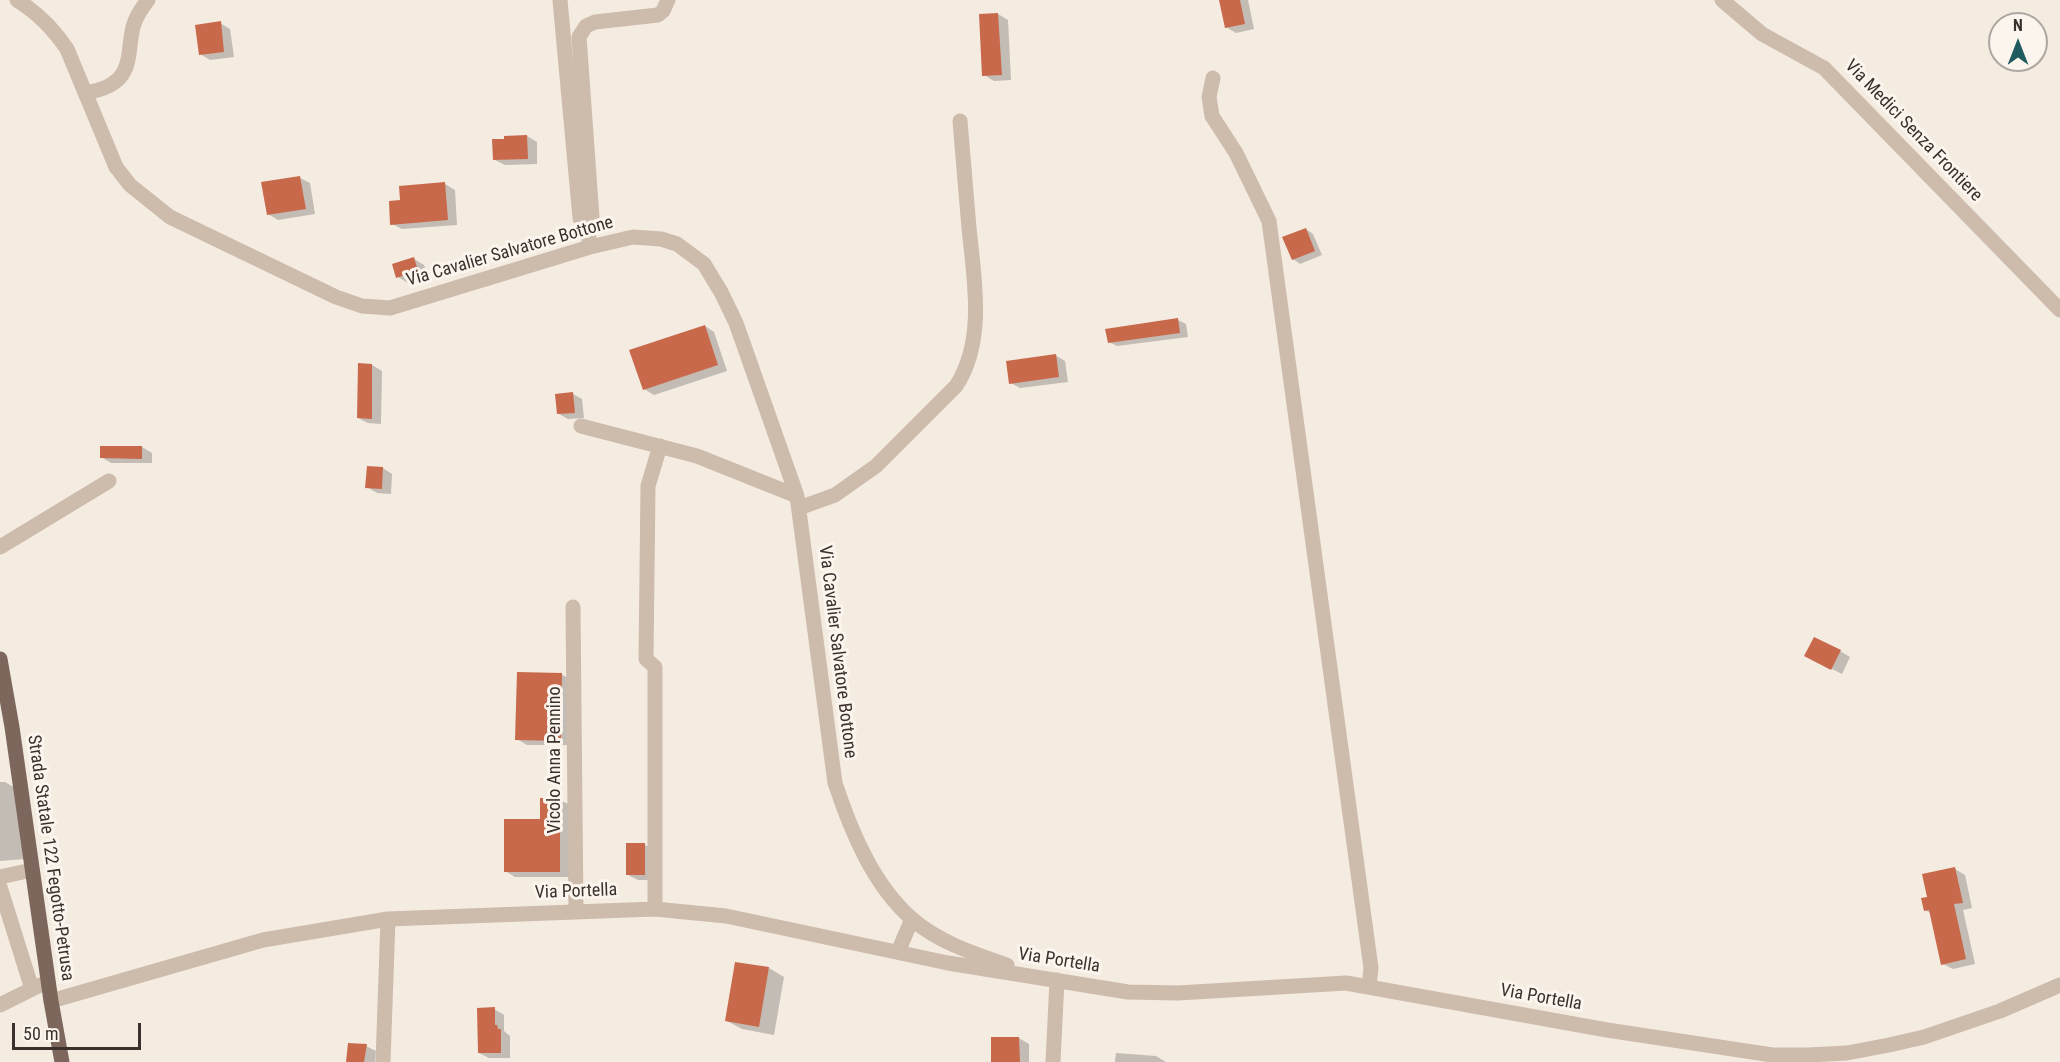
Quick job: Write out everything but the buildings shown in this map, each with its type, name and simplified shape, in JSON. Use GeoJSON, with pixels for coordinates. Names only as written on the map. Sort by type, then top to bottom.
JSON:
{"type":"FeatureCollection","features":[{"type":"Feature","properties":{"kind":"main road","name":"Strada Statale 122 Fegotto-Petrusa"},"geometry":{"type":"LineString","coordinates":[[0,659],[62,1062]]}},
{"type":"Feature","properties":{"kind":"street","name":"Via Cavalier Salvatore Bottone"},"geometry":{"type":"LineString","coordinates":[[17,0],[56,32],[67,49],[116,167],[130,185],[170,217],[336,297],[362,306],[390,308],[589,239],[646,237],[677,244],[704,264],[721,292],[736,324],[798,502],[835,783],[845,812],[868,861],[894,901],[912,919],[947,941],[985,958],[1038,977]]}},
{"type":"Feature","properties":{"kind":"street"},"geometry":{"type":"LineString","coordinates":[[86,93],[112,85],[120,78],[130,52],[135,19],[148,0]]}},
{"type":"Feature","properties":{"kind":"street"},"geometry":{"type":"LineString","coordinates":[[560,0],[580,218],[589,239]]}},
{"type":"Feature","properties":{"kind":"street"},"geometry":{"type":"LineString","coordinates":[[589,239],[592,217],[579,37],[586,26],[595,22],[658,15],[663,11],[668,0]]}},
{"type":"Feature","properties":{"kind":"street","name":"Via Medici Senza Frontiere"},"geometry":{"type":"LineString","coordinates":[[1722,0],[1762,34],[1824,68],[2060,310]]}},
{"type":"Feature","properties":{"kind":"street"},"geometry":{"type":"LineString","coordinates":[[1213,78],[1209,96],[1212,116],[1236,153],[1269,221],[1369,957],[1369,987]]}},
{"type":"Feature","properties":{"kind":"street"},"geometry":{"type":"LineString","coordinates":[[581,426],[697,456],[798,502],[835,495],[876,466],[956,386],[964,373],[973,341],[975,290],[960,121]]}},
{"type":"Feature","properties":{"kind":"street"},"geometry":{"type":"LineString","coordinates":[[655,909],[655,667],[646,659],[648,486],[660,446]]}},
{"type":"Feature","properties":{"kind":"street"},"geometry":{"type":"LineString","coordinates":[[0,547],[109,481]]}},
{"type":"Feature","properties":{"kind":"street","name":"Vicolo Anna Pennino"},"geometry":{"type":"LineString","coordinates":[[573,607],[576,912]]}},
{"type":"Feature","properties":{"kind":"street"},"geometry":{"type":"LineString","coordinates":[[0,877],[32,870]]}},
{"type":"Feature","properties":{"kind":"street"},"geometry":{"type":"LineString","coordinates":[[0,887],[32,989]]}},
{"type":"Feature","properties":{"kind":"street","name":"Via Portella"},"geometry":{"type":"LineString","coordinates":[[51,1001],[263,940],[388,919],[655,909],[726,916],[948,963],[1128,992],[1178,993],[1346,983],[1607,1030],[1808,1059],[1924,1037],[2000,1011],[2060,985]]}},
{"type":"Feature","properties":{"kind":"street"},"geometry":{"type":"LineString","coordinates":[[383,1062],[388,919]]}},
{"type":"Feature","properties":{"kind":"street"},"geometry":{"type":"LineString","coordinates":[[898,952],[912,919]]}},
{"type":"Feature","properties":{"kind":"street"},"geometry":{"type":"LineString","coordinates":[[1053,1062],[1057,980]]}},
{"type":"Feature","properties":{"kind":"street"},"geometry":{"type":"LineString","coordinates":[[0,1005],[48,981]]}}]}
